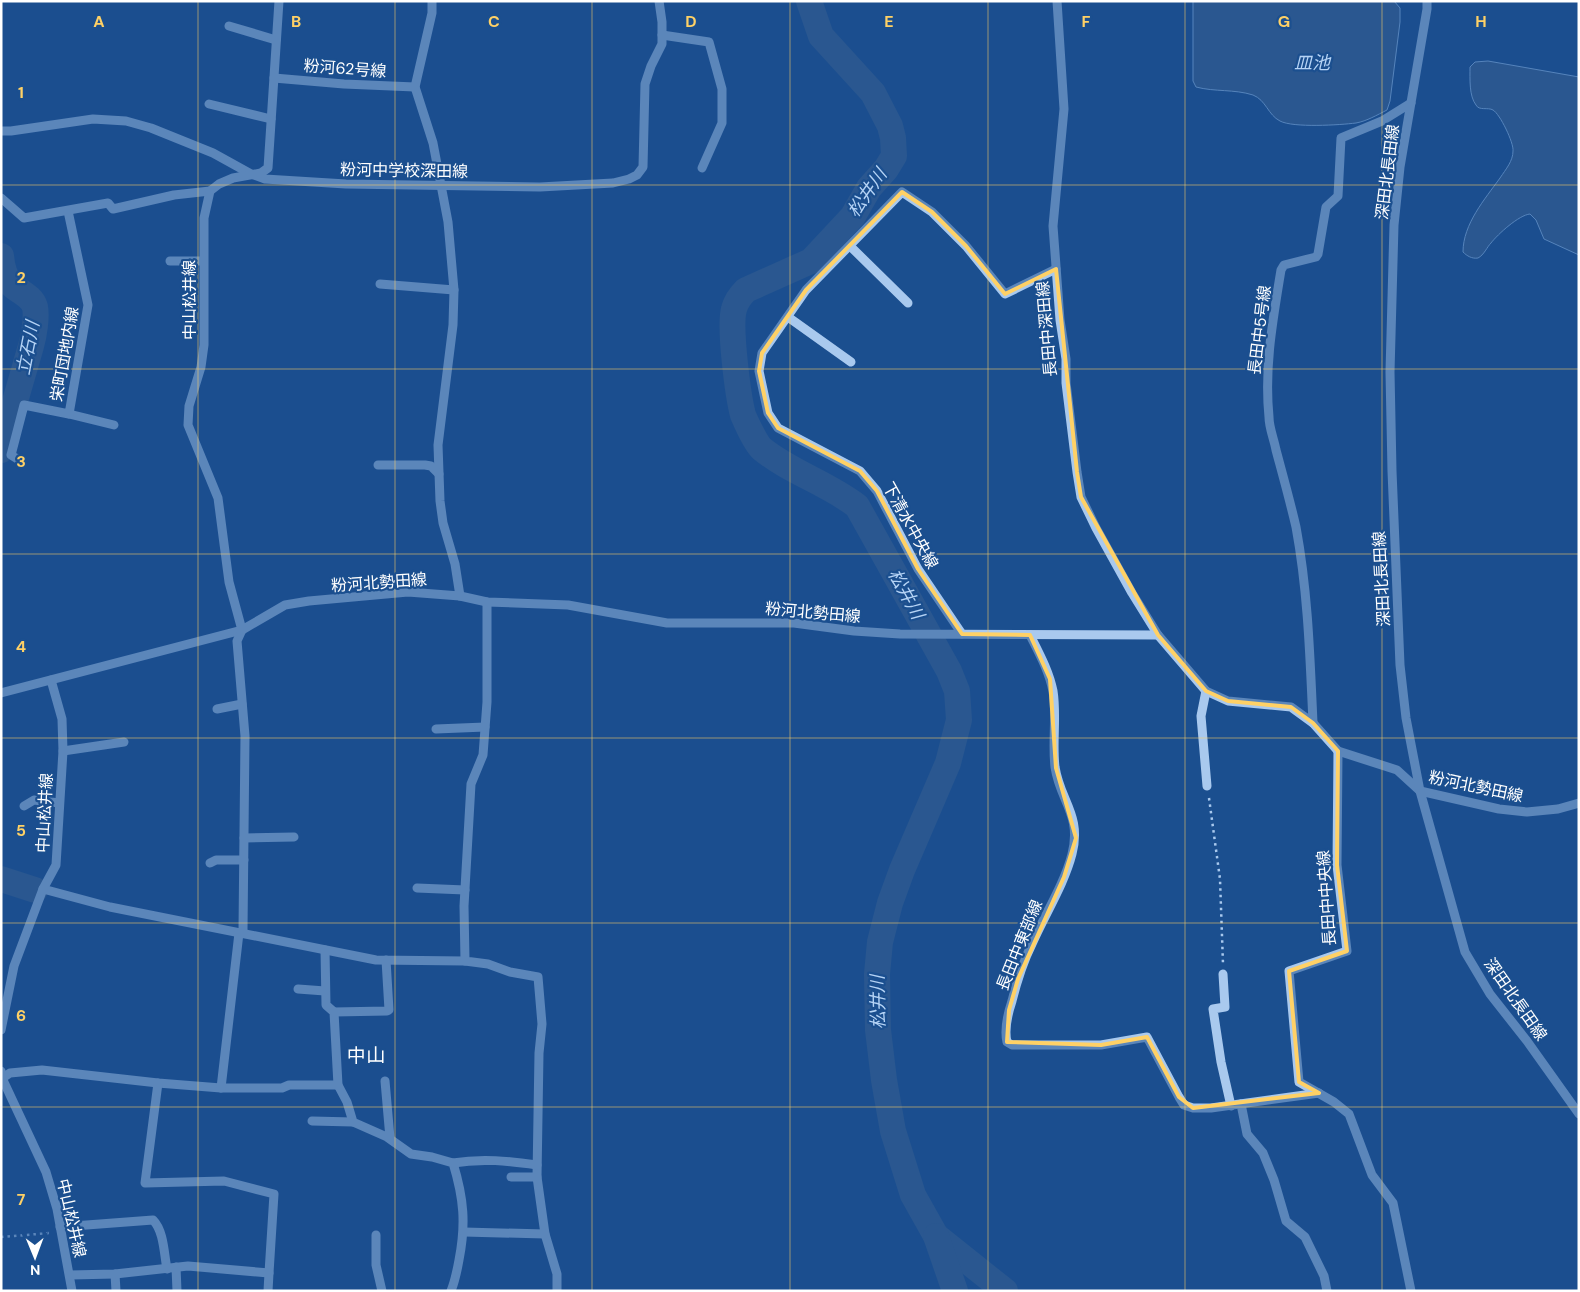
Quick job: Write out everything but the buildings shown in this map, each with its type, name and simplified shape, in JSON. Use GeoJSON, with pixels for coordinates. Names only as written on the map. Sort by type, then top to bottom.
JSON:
{"type":"FeatureCollection","features":[{"type":"Feature","properties":{"kind":"street"},"geometry":{"type":"LineString","coordinates":[[432,1],[432,13],[415,87],[433,143],[448,222],[454,290],[453,324],[438,445],[440,501],[443,523],[455,564],[460,596]]}},
{"type":"Feature","properties":{"kind":"street","name":"粉河中学校深田線"},"geometry":{"type":"LineString","coordinates":[[1,130],[11,131],[93,119],[126,121],[151,128],[213,153],[251,174],[265,179],[346,184],[540,187],[613,183],[629,180],[637,175],[643,167],[645,152],[643,129],[645,84],[651,66],[662,44],[662,22],[659,1]]}},
{"type":"Feature","properties":{"kind":"street","name":"長田中深田線"},"geometry":{"type":"LineString","coordinates":[[1057,1],[1064,109],[1053,226],[1066,359],[1066,384],[1082,497],[1096,528],[1132,593],[1158,634]]}},
{"type":"Feature","properties":{"kind":"street","name":"深田北長田線"},"geometry":{"type":"LineString","coordinates":[[1427,1],[1400,168],[1394,225],[1390,382],[1392,471],[1400,665],[1406,718],[1420,790],[1465,952],[1490,994],[1527,1041],[1579,1114]]}},
{"type":"Feature","properties":{"kind":"street"},"geometry":{"type":"LineString","coordinates":[[1,198],[24,218],[108,203],[113,209],[174,195],[210,191],[219,184],[233,178],[261,173],[268,168],[276,40],[275,2]]}},
{"type":"Feature","properties":{"kind":"street"},"geometry":{"type":"LineString","coordinates":[[229,26],[276,40]]}},
{"type":"Feature","properties":{"kind":"street"},"geometry":{"type":"LineString","coordinates":[[662,35],[709,42],[722,89],[722,123],[702,168]]}},
{"type":"Feature","properties":{"kind":"street","name":"粉河62号線"},"geometry":{"type":"LineString","coordinates":[[274,78],[344,84],[415,87]]}},
{"type":"Feature","properties":{"kind":"street","name":"長田中5号線"},"geometry":{"type":"LineString","coordinates":[[1313,723],[1309,630],[1296,527],[1269,419],[1267,388],[1273,318],[1284,265],[1316,257],[1318,254],[1326,207],[1338,196],[1341,138],[1382,121],[1411,103]]}},
{"type":"Feature","properties":{"kind":"street"},"geometry":{"type":"LineString","coordinates":[[209,104],[271,119]]}},
{"type":"Feature","properties":{"kind":"street","name":"中山松井線"},"geometry":{"type":"LineString","coordinates":[[210,191],[204,218],[204,345],[201,367],[189,406],[188,425],[218,498],[229,582],[242,630]]}},
{"type":"Feature","properties":{"kind":"street","name":"下清水中央線"},"geometry":{"type":"LineString","coordinates":[[962,634],[918,569],[877,490],[860,471],[778,428],[768,413],[759,371],[762,354],[806,290],[902,192],[932,212],[966,246],[1005,294],[1056,269]]}},
{"type":"Feature","properties":{"kind":"street","name":"栄町団地内線"},"geometry":{"type":"LineString","coordinates":[[68,211],[88,305],[69,414]]}},
{"type":"Feature","properties":{"kind":"street"},"geometry":{"type":"LineString","coordinates":[[850,246],[908,303]]}},
{"type":"Feature","properties":{"kind":"street"},"geometry":{"type":"LineString","coordinates":[[170,261],[203,261]]}},
{"type":"Feature","properties":{"kind":"street"},"geometry":{"type":"LineString","coordinates":[[380,284],[454,290]]}},
{"type":"Feature","properties":{"kind":"street"},"geometry":{"type":"LineString","coordinates":[[788,316],[851,362]]}},
{"type":"Feature","properties":{"kind":"street","name":"栄町団地内線"},"geometry":{"type":"LineString","coordinates":[[19,460],[11,455],[24,406],[114,425]]}},
{"type":"Feature","properties":{"kind":"street"},"geometry":{"type":"LineString","coordinates":[[378,465],[425,465],[431,466],[439,474]]}},
{"type":"Feature","properties":{"kind":"street","name":"粉河北勢田線"},"geometry":{"type":"LineString","coordinates":[[1,693],[242,630],[285,605],[408,592],[460,596],[487,602],[568,605],[667,623],[794,622],[854,631],[900,634],[1158,634]]}},
{"type":"Feature","properties":{"kind":"street"},"geometry":{"type":"LineString","coordinates":[[465,961],[465,890],[470,784],[483,755],[487,702],[487,602]]}},
{"type":"Feature","properties":{"kind":"street"},"geometry":{"type":"LineString","coordinates":[[221,1088],[240,933],[243,930],[245,736],[236,641],[242,630]]}},
{"type":"Feature","properties":{"kind":"street"},"geometry":{"type":"LineString","coordinates":[[1158,634],[1206,691],[1228,701],[1292,707],[1313,723],[1338,751]]}},
{"type":"Feature","properties":{"kind":"street","name":"長田中東部線"},"geometry":{"type":"LineString","coordinates":[[1030,635],[1050,679],[1053,694],[1056,768],[1075,824],[1076,838],[1064,877],[1031,946],[1018,979],[1009,1010],[1007,1042],[1012,1044],[1101,1045],[1147,1037],[1184,1105],[1193,1108],[1230,1106],[1319,1093]]}},
{"type":"Feature","properties":{"kind":"street","name":"中山松井線"},"geometry":{"type":"LineString","coordinates":[[1,1030],[14,966],[43,889],[56,865],[63,751],[62,718],[51,680]]}},
{"type":"Feature","properties":{"kind":"street"},"geometry":{"type":"LineString","coordinates":[[1206,691],[1201,716],[1207,786]]}},
{"type":"Feature","properties":{"kind":"street"},"geometry":{"type":"LineString","coordinates":[[217,709],[242,704]]}},
{"type":"Feature","properties":{"kind":"street"},"geometry":{"type":"LineString","coordinates":[[436,729],[485,727]]}},
{"type":"Feature","properties":{"kind":"street"},"geometry":{"type":"LineString","coordinates":[[63,751],[124,742]]}},
{"type":"Feature","properties":{"kind":"street","name":"粉河北勢田線"},"geometry":{"type":"LineString","coordinates":[[1338,751],[1397,770],[1420,790],[1499,809],[1527,812],[1558,809],[1579,803]]}},
{"type":"Feature","properties":{"kind":"street","name":"長田中中央線"},"geometry":{"type":"LineString","coordinates":[[1338,751],[1337,866],[1347,951],[1289,972],[1299,1082],[1334,1102],[1349,1114],[1372,1175],[1393,1204],[1411,1291]]}},
{"type":"Feature","properties":{"kind":"street"},"geometry":{"type":"LineString","coordinates":[[24,806],[34,800],[59,803]]}},
{"type":"Feature","properties":{"kind":"street"},"geometry":{"type":"LineString","coordinates":[[244,838],[294,837]]}},
{"type":"Feature","properties":{"kind":"street"},"geometry":{"type":"LineString","coordinates":[[210,863],[216,860],[244,860]]}},
{"type":"Feature","properties":{"kind":"street"},"geometry":{"type":"LineString","coordinates":[[416,888],[465,890]]}},
{"type":"Feature","properties":{"kind":"street"},"geometry":{"type":"LineString","coordinates":[[43,889],[110,907],[376,960],[465,961],[488,964],[510,972],[538,977],[542,1024],[539,1053],[537,1177],[545,1234],[556,1274],[557,1291]]}},
{"type":"Feature","properties":{"kind":"street"},"geometry":{"type":"LineString","coordinates":[[325,950],[326,1004],[334,1012],[338,1085],[347,1102],[354,1122]]}},
{"type":"Feature","properties":{"kind":"street"},"geometry":{"type":"LineString","coordinates":[[334,1012],[388,1010],[386,960]]}},
{"type":"Feature","properties":{"kind":"street"},"geometry":{"type":"LineString","coordinates":[[1223,974],[1225,1007],[1213,1009],[1230,1106]]}},
{"type":"Feature","properties":{"kind":"street"},"geometry":{"type":"LineString","coordinates":[[298,989],[325,991]]}},
{"type":"Feature","properties":{"kind":"street"},"geometry":{"type":"LineString","coordinates":[[2,1076],[10,1073],[42,1070],[221,1088],[282,1088],[289,1085],[338,1085]]}},
{"type":"Feature","properties":{"kind":"street","name":"中山松井線"},"geometry":{"type":"LineString","coordinates":[[2,1076],[46,1172],[57,1209],[72,1291]]}},
{"type":"Feature","properties":{"kind":"street"},"geometry":{"type":"LineString","coordinates":[[385,1081],[390,1138]]}},
{"type":"Feature","properties":{"kind":"street"},"geometry":{"type":"LineString","coordinates":[[158,1083],[145,1183],[224,1181],[274,1194],[268,1291]]}},
{"type":"Feature","properties":{"kind":"street"},"geometry":{"type":"LineString","coordinates":[[1241,1104],[1247,1134],[1263,1153],[1274,1180],[1286,1221],[1305,1237],[1324,1276],[1327,1291]]}},
{"type":"Feature","properties":{"kind":"street"},"geometry":{"type":"LineString","coordinates":[[312,1121],[354,1122],[390,1138],[412,1154],[453,1163],[473,1159],[537,1165]]}},
{"type":"Feature","properties":{"kind":"street"},"geometry":{"type":"LineString","coordinates":[[450,1291],[454,1283],[464,1232],[464,1212],[460,1184],[453,1163]]}},
{"type":"Feature","properties":{"kind":"street"},"geometry":{"type":"LineString","coordinates":[[511,1177],[537,1177]]}},
{"type":"Feature","properties":{"kind":"street"},"geometry":{"type":"LineString","coordinates":[[61,1230],[153,1220],[158,1224],[177,1291]]}},
{"type":"Feature","properties":{"kind":"street"},"geometry":{"type":"LineString","coordinates":[[464,1232],[545,1234]]}},
{"type":"Feature","properties":{"kind":"street"},"geometry":{"type":"LineString","coordinates":[[376,1235],[376,1265],[382,1291]]}},
{"type":"Feature","properties":{"kind":"street"},"geometry":{"type":"LineString","coordinates":[[70,1275],[115,1274],[188,1266],[269,1273]]}},
{"type":"Feature","properties":{"kind":"street"},"geometry":{"type":"LineString","coordinates":[[115,1274],[116,1291]]}},
{"type":"Feature","properties":{"kind":"path"},"geometry":{"type":"LineString","coordinates":[[1207,786],[1220,879],[1223,974]]}},
{"type":"Feature","properties":{"kind":"path"},"geometry":{"type":"LineString","coordinates":[[1,1237],[61,1230]]}},
{"type":"Feature","properties":{"kind":"highlighted area"},"geometry":{"type":"Polygon","coordinates":[[[902,192],[932,212],[966,246],[1005,294],[1056,269],[1081,497],[1158,635],[1206,691],[1228,701],[1291,707],[1313,723],[1338,751],[1337,865],[1347,951],[1289,971],[1299,1082],[1319,1093],[1193,1108],[1179,1097],[1147,1037],[1101,1045],[1007,1042],[1009,1010],[1018,979],[1064,877],[1076,838],[1056,768],[1050,679],[1030,635],[962,634],[918,569],[877,491],[860,471],[778,428],[768,413],[759,371],[762,353],[806,290],[902,192]]]}},
{"type":"Feature","properties":{"kind":"water","name":"皿池"},"geometry":{"type":"Polygon","coordinates":[[[1193,1],[1394,1],[1400,8],[1400,22],[1390,101],[1387,110],[1356,123],[1295,125],[1280,121],[1261,100],[1253,95],[1196,87],[1193,81],[1193,1]]]}},
{"type":"Feature","properties":{"kind":"water"},"geometry":{"type":"Polygon","coordinates":[[[1488,61],[1579,77],[1579,255],[1544,239],[1536,220],[1530,214],[1515,221],[1504,230],[1478,258],[1470,257],[1463,252],[1467,232],[1476,212],[1507,168],[1513,155],[1513,147],[1499,117],[1493,110],[1477,107],[1472,97],[1470,67],[1475,62],[1488,61]]]}},
{"type":"Feature","properties":{"kind":"waterway","name":"松井川"},"geometry":{"type":"LineString","coordinates":[[809,1],[821,36],[873,93],[890,126],[894,156],[886,169],[869,188],[853,216],[811,261],[746,290],[739,298],[734,309],[733,318],[735,362],[739,393],[743,415],[754,438],[762,449],[784,464],[857,506],[949,671],[957,691],[959,720],[948,763],[902,870],[890,903],[880,942],[877,974],[878,1030],[893,1131],[913,1195],[936,1236],[1005,1291]]}},
{"type":"Feature","properties":{"kind":"waterway","name":"立石川"},"geometry":{"type":"LineString","coordinates":[[1,256],[7,279],[31,300],[35,307],[36,316],[32,342],[1,450]]}},
{"type":"Feature","properties":{"kind":"waterway","name":"立石川"},"geometry":{"type":"LineString","coordinates":[[1,879],[35,890]]}},
{"type":"Feature","properties":{"kind":"waterway"},"geometry":{"type":"LineString","coordinates":[[936,1236],[955,1291]]}},
{"type":"Feature","properties":{"kind":"district","name":"中山"},"geometry":{"type":"Point","coordinates":[366,1055]}}]}
